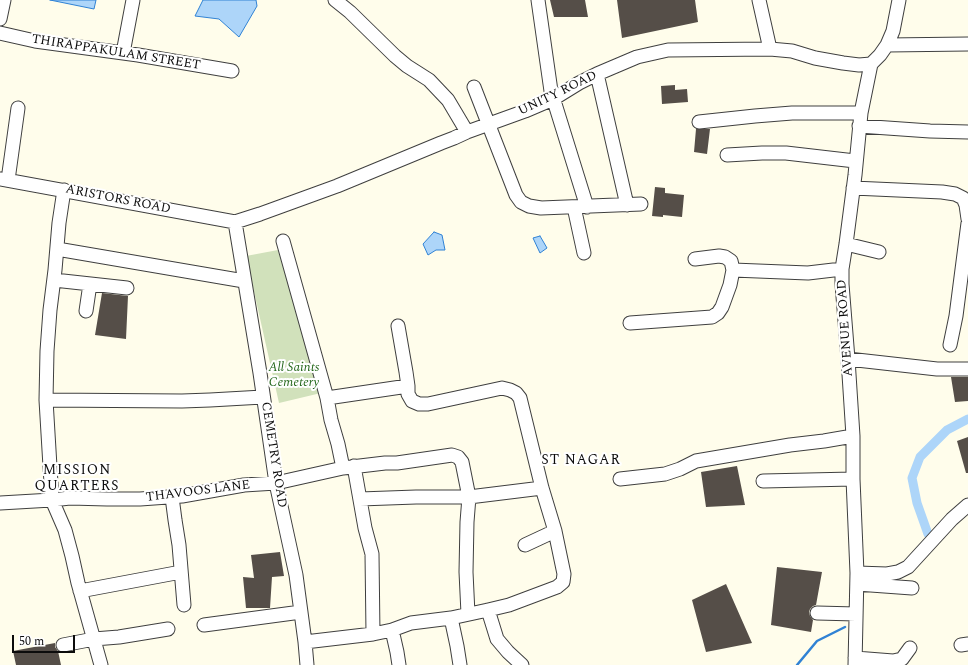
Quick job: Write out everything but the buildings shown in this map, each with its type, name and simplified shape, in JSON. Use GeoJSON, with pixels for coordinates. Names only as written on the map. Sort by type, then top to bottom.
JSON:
{"type":"FeatureCollection","features":[{"type":"Feature","properties":{"kind":"street"},"geometry":{"type":"LineString","coordinates":[[0,19],[4,0]]}},
{"type":"Feature","properties":{"kind":"street"},"geometry":{"type":"LineString","coordinates":[[123,52],[133,0]]}},
{"type":"Feature","properties":{"kind":"street"},"geometry":{"type":"LineString","coordinates":[[335,0],[350,12],[395,56],[428,80],[448,100],[467,132]]}},
{"type":"Feature","properties":{"kind":"street"},"geometry":{"type":"LineString","coordinates":[[538,0],[551,91],[580,207],[584,253]]}},
{"type":"Feature","properties":{"kind":"street"},"geometry":{"type":"LineString","coordinates":[[760,0],[770,49]]}},
{"type":"Feature","properties":{"kind":"street"},"geometry":{"type":"LineString","coordinates":[[871,64],[880,56],[887,45],[892,31],[899,0]]}},
{"type":"Feature","properties":{"kind":"street","name":"THIRAPPAKULAM STREET"},"geometry":{"type":"LineString","coordinates":[[0,33],[35,41],[123,52],[232,71]]}},
{"type":"Feature","properties":{"kind":"street"},"geometry":{"type":"LineString","coordinates":[[887,45],[968,44]]}},
{"type":"Feature","properties":{"kind":"street","name":"UNITY ROAD"},"geometry":{"type":"LineString","coordinates":[[235,222],[337,186],[467,132],[489,125],[554,99],[579,83],[637,57],[668,50],[770,49],[792,51],[815,58],[843,63],[871,64]]}},
{"type":"Feature","properties":{"kind":"street","name":"AVENUE ROAD"},"geometry":{"type":"LineString","coordinates":[[855,662],[857,578],[853,479],[853,436],[842,270],[853,188],[859,126],[871,64]]}},
{"type":"Feature","properties":{"kind":"street"},"geometry":{"type":"LineString","coordinates":[[597,74],[627,205]]}},
{"type":"Feature","properties":{"kind":"street"},"geometry":{"type":"LineString","coordinates":[[474,87],[516,195],[521,202],[529,206],[541,208],[641,204]]}},
{"type":"Feature","properties":{"kind":"street"},"geometry":{"type":"LineString","coordinates":[[4,179],[18,108]]}},
{"type":"Feature","properties":{"kind":"street"},"geometry":{"type":"LineString","coordinates":[[699,122],[792,113],[861,113]]}},
{"type":"Feature","properties":{"kind":"street"},"geometry":{"type":"LineString","coordinates":[[859,126],[968,132]]}},
{"type":"Feature","properties":{"kind":"street"},"geometry":{"type":"LineString","coordinates":[[727,155],[786,153],[855,162]]}},
{"type":"Feature","properties":{"kind":"street","name":"ARISTORS ROAD"},"geometry":{"type":"LineString","coordinates":[[4,179],[235,222]]}},
{"type":"Feature","properties":{"kind":"street"},"geometry":{"type":"LineString","coordinates":[[853,188],[942,192],[955,194],[963,198],[966,205],[968,219]]}},
{"type":"Feature","properties":{"kind":"street"},"geometry":{"type":"LineString","coordinates":[[64,190],[59,223],[47,351],[46,400],[52,500],[64,530],[72,556],[80,592],[101,665]]}},
{"type":"Feature","properties":{"kind":"street","name":"CEMETRY ROAD"},"geometry":{"type":"LineString","coordinates":[[235,222],[264,397],[276,483],[296,575],[307,665]]}},
{"type":"Feature","properties":{"kind":"street"},"geometry":{"type":"LineString","coordinates":[[950,345],[956,316],[968,223]]}},
{"type":"Feature","properties":{"kind":"street"},"geometry":{"type":"LineString","coordinates":[[283,241],[327,398],[331,420],[338,444],[360,499],[365,528],[372,554],[373,634]]}},
{"type":"Feature","properties":{"kind":"street"},"geometry":{"type":"LineString","coordinates":[[846,244],[879,252]]}},
{"type":"Feature","properties":{"kind":"street"},"geometry":{"type":"LineString","coordinates":[[57,249],[244,281]]}},
{"type":"Feature","properties":{"kind":"street"},"geometry":{"type":"LineString","coordinates":[[630,323],[712,317],[718,313],[722,307],[730,285],[733,270],[731,261],[725,257],[719,256],[695,259]]}},
{"type":"Feature","properties":{"kind":"street"},"geometry":{"type":"LineString","coordinates":[[733,270],[808,273],[842,270]]}},
{"type":"Feature","properties":{"kind":"street"},"geometry":{"type":"LineString","coordinates":[[54,280],[127,288]]}},
{"type":"Feature","properties":{"kind":"street"},"geometry":{"type":"LineString","coordinates":[[86,311],[90,284]]}},
{"type":"Feature","properties":{"kind":"street"},"geometry":{"type":"LineString","coordinates":[[305,642],[373,634],[411,624],[451,618],[488,610],[509,605],[551,590],[558,587],[563,582],[564,574],[555,531],[542,488],[520,398],[516,393],[502,388],[428,404],[419,404],[412,401],[408,394],[406,372],[398,326]]}},
{"type":"Feature","properties":{"kind":"street"},"geometry":{"type":"LineString","coordinates":[[848,359],[938,369],[968,369]]}},
{"type":"Feature","properties":{"kind":"street"},"geometry":{"type":"LineString","coordinates":[[327,398],[408,386]]}},
{"type":"Feature","properties":{"kind":"street"},"geometry":{"type":"LineString","coordinates":[[46,400],[182,401],[264,397]]}},
{"type":"Feature","properties":{"kind":"street"},"geometry":{"type":"LineString","coordinates":[[620,479],[665,474],[696,461],[853,436]]}},
{"type":"Feature","properties":{"kind":"street","name":"THAVOOS LANE"},"geometry":{"type":"LineString","coordinates":[[0,504],[70,498],[107,500],[182,496],[244,486],[276,483],[348,467],[397,463],[452,455],[458,457],[462,462],[469,497],[466,572],[468,614]]}},
{"type":"Feature","properties":{"kind":"street"},"geometry":{"type":"LineString","coordinates":[[763,481],[853,479]]}},
{"type":"Feature","properties":{"kind":"street"},"geometry":{"type":"LineString","coordinates":[[360,499],[469,497],[542,488]]}},
{"type":"Feature","properties":{"kind":"street"},"geometry":{"type":"LineString","coordinates":[[172,497],[174,520],[180,545],[184,605]]}},
{"type":"Feature","properties":{"kind":"street"},"geometry":{"type":"LineString","coordinates":[[857,578],[898,572],[908,567],[952,519],[968,505]]}},
{"type":"Feature","properties":{"kind":"street"},"geometry":{"type":"LineString","coordinates":[[525,545],[555,531]]}},
{"type":"Feature","properties":{"kind":"street"},"geometry":{"type":"LineString","coordinates":[[80,592],[181,572]]}},
{"type":"Feature","properties":{"kind":"street"},"geometry":{"type":"LineString","coordinates":[[857,578],[912,588]]}},
{"type":"Feature","properties":{"kind":"street"},"geometry":{"type":"LineString","coordinates":[[488,610],[497,639],[522,665]]}},
{"type":"Feature","properties":{"kind":"street"},"geometry":{"type":"LineString","coordinates":[[204,625],[301,612]]}},
{"type":"Feature","properties":{"kind":"street"},"geometry":{"type":"LineString","coordinates":[[817,613],[856,614]]}},
{"type":"Feature","properties":{"kind":"street"},"geometry":{"type":"LineString","coordinates":[[451,618],[460,665]]}},
{"type":"Feature","properties":{"kind":"street"},"geometry":{"type":"LineString","coordinates":[[63,645],[94,639],[168,629]]}},
{"type":"Feature","properties":{"kind":"street"},"geometry":{"type":"LineString","coordinates":[[392,630],[399,665]]}},
{"type":"Feature","properties":{"kind":"street"},"geometry":{"type":"LineString","coordinates":[[855,662],[892,661],[902,659],[910,648]]}},
{"type":"Feature","properties":{"kind":"green space","name":"All Saints Cemetery"},"geometry":{"type":"Polygon","coordinates":[[[278,250],[321,393],[279,403],[246,256],[278,250]]]}},
{"type":"Feature","properties":{"kind":"water"},"geometry":{"type":"Polygon","coordinates":[[[50,0],[96,0],[94,9],[50,0]]]}},
{"type":"Feature","properties":{"kind":"water"},"geometry":{"type":"Polygon","coordinates":[[[203,0],[256,0],[257,6],[239,37],[219,19],[195,16],[203,0]]]}},
{"type":"Feature","properties":{"kind":"water"},"geometry":{"type":"Polygon","coordinates":[[[434,232],[442,235],[445,250],[436,250],[428,255],[423,244],[434,232]]]}},
{"type":"Feature","properties":{"kind":"water"},"geometry":{"type":"Polygon","coordinates":[[[540,236],[547,248],[540,253],[533,238],[540,236]]]}},
{"type":"Feature","properties":{"kind":"waterway"},"geometry":{"type":"LineString","coordinates":[[928,534],[917,503],[912,478],[920,457],[947,430],[968,419]]}},
{"type":"Feature","properties":{"kind":"waterway"},"geometry":{"type":"LineString","coordinates":[[797,665],[817,641],[845,627]]}},
{"type":"Feature","properties":{"kind":"district","name":"ST NAGAR"},"geometry":{"type":"Point","coordinates":[581,461]}},
{"type":"Feature","properties":{"kind":"district","name":"MISSION QUARTERS"},"geometry":{"type":"Point","coordinates":[77,480]}}]}
